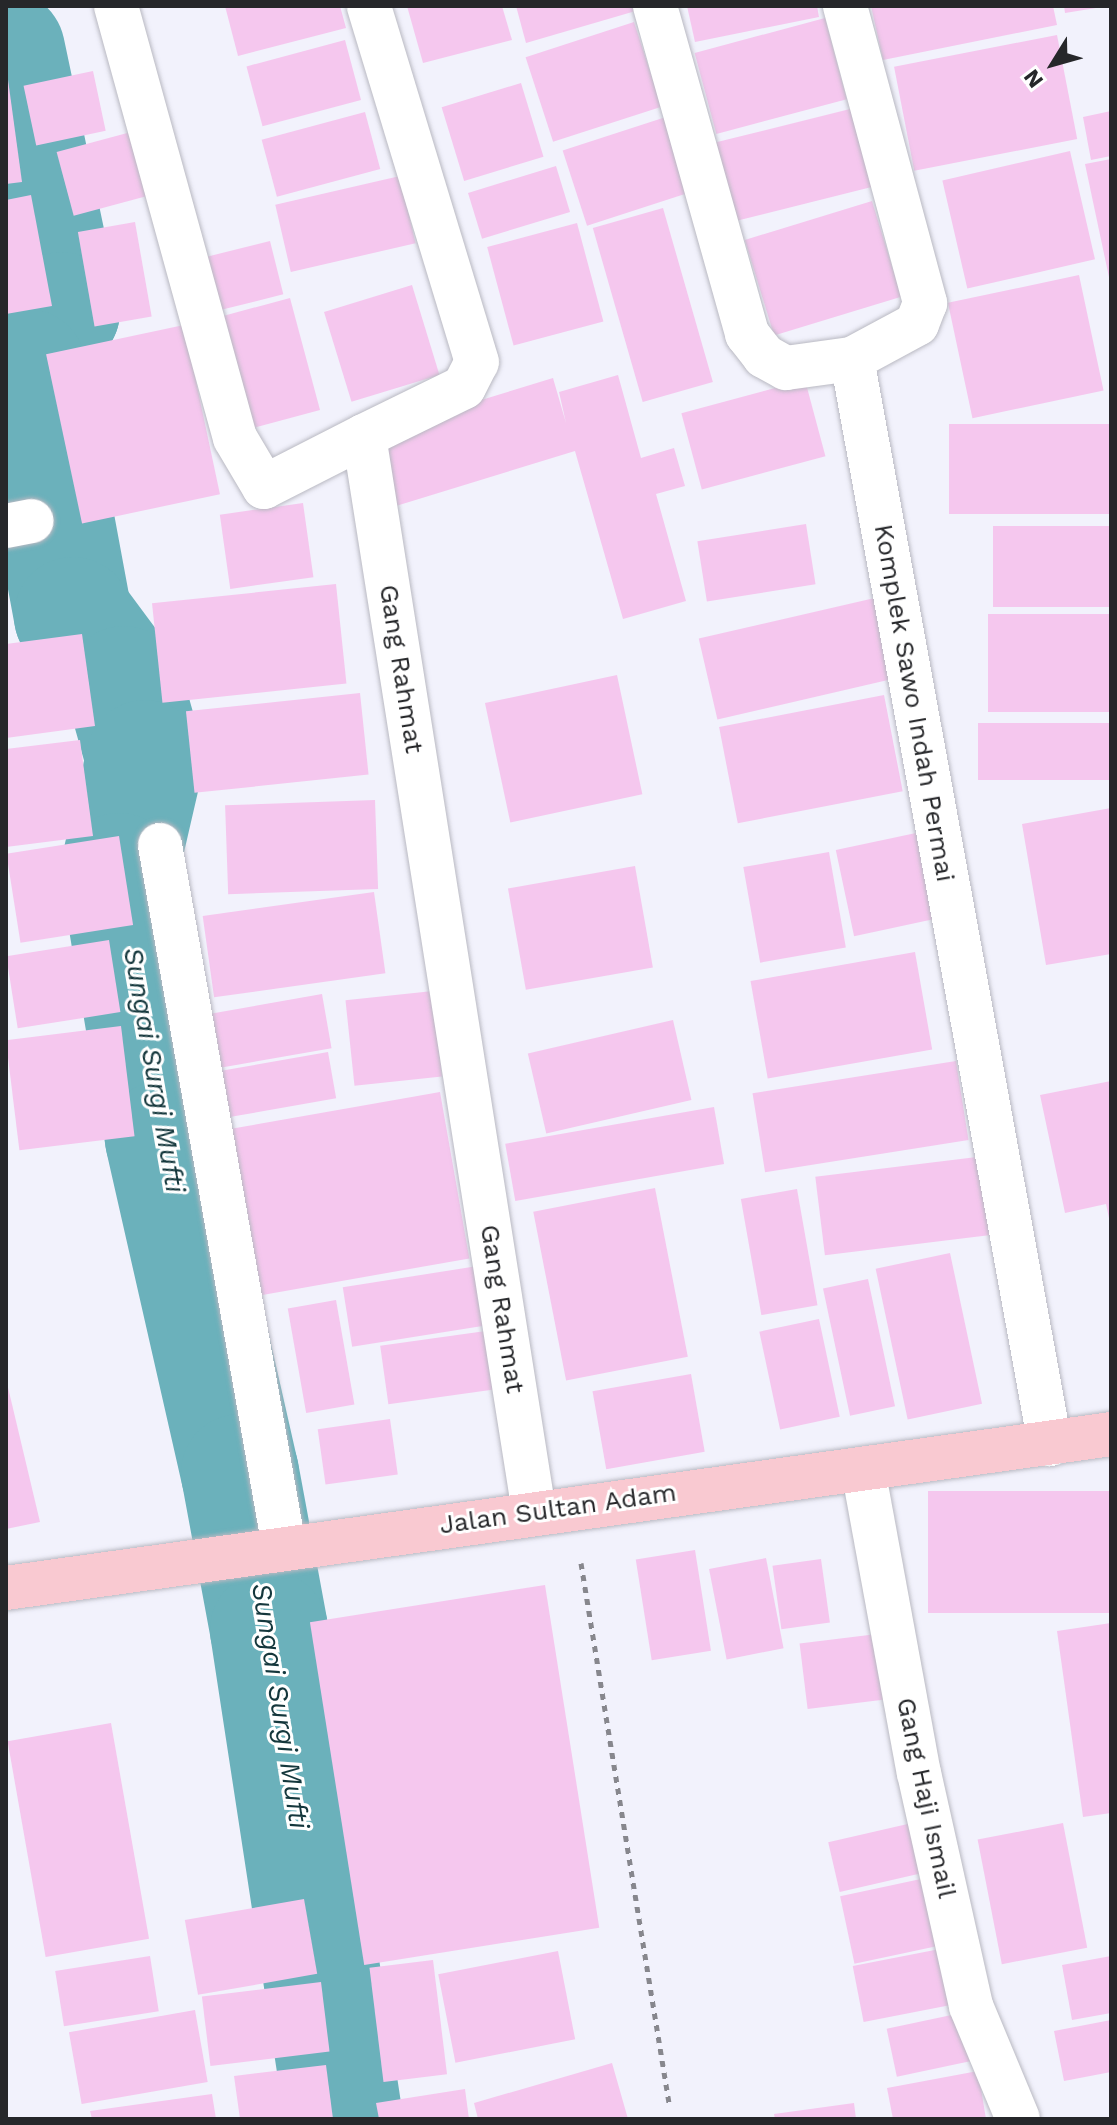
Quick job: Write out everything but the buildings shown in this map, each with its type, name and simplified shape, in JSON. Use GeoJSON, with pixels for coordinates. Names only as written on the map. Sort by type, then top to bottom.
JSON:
{"type":"FeatureCollection","features":[{"type":"Feature","properties":{"kind":"main road","name":"Jalan Sultan Adam"},"geometry":{"type":"LineString","coordinates":[[6,1588],[279,1547],[1111,1434]]}},
{"type":"Feature","properties":{"kind":"street"},"geometry":{"type":"LineString","coordinates":[[116,6],[235,438],[264,487],[464,387],[477,362],[369,6]]}},
{"type":"Feature","properties":{"kind":"street"},"geometry":{"type":"LineString","coordinates":[[655,6],[747,334],[764,356],[786,368],[852,359],[917,324],[925,303],[845,6]]}},
{"type":"Feature","properties":{"kind":"street","name":"Komplek Sawo Indah Permai"},"geometry":{"type":"LineString","coordinates":[[852,359],[1050,1444]]}},
{"type":"Feature","properties":{"kind":"street","name":"Gang Rahmat"},"geometry":{"type":"LineString","coordinates":[[364,436],[553,1509]]}},
{"type":"Feature","properties":{"kind":"street"},"geometry":{"type":"LineString","coordinates":[[160,845],[279,1547]]}},
{"type":"Feature","properties":{"kind":"street","name":"Gang Haji Ismail"},"geometry":{"type":"LineString","coordinates":[[863,1469],[919,1773],[971,2006],[1018,2119]]}},
{"type":"Feature","properties":{"kind":"path"},"geometry":{"type":"LineString","coordinates":[[553,1509],[669,2103]]}},
{"type":"Feature","properties":{"kind":"waterway","name":"Sungai Surgi Mufti"},"geometry":{"type":"LineString","coordinates":[[6,50],[61,311],[27,368],[73,616],[124,685],[145,759],[119,872],[164,1139],[240,1473],[269,1630],[344,2119]]}}]}
